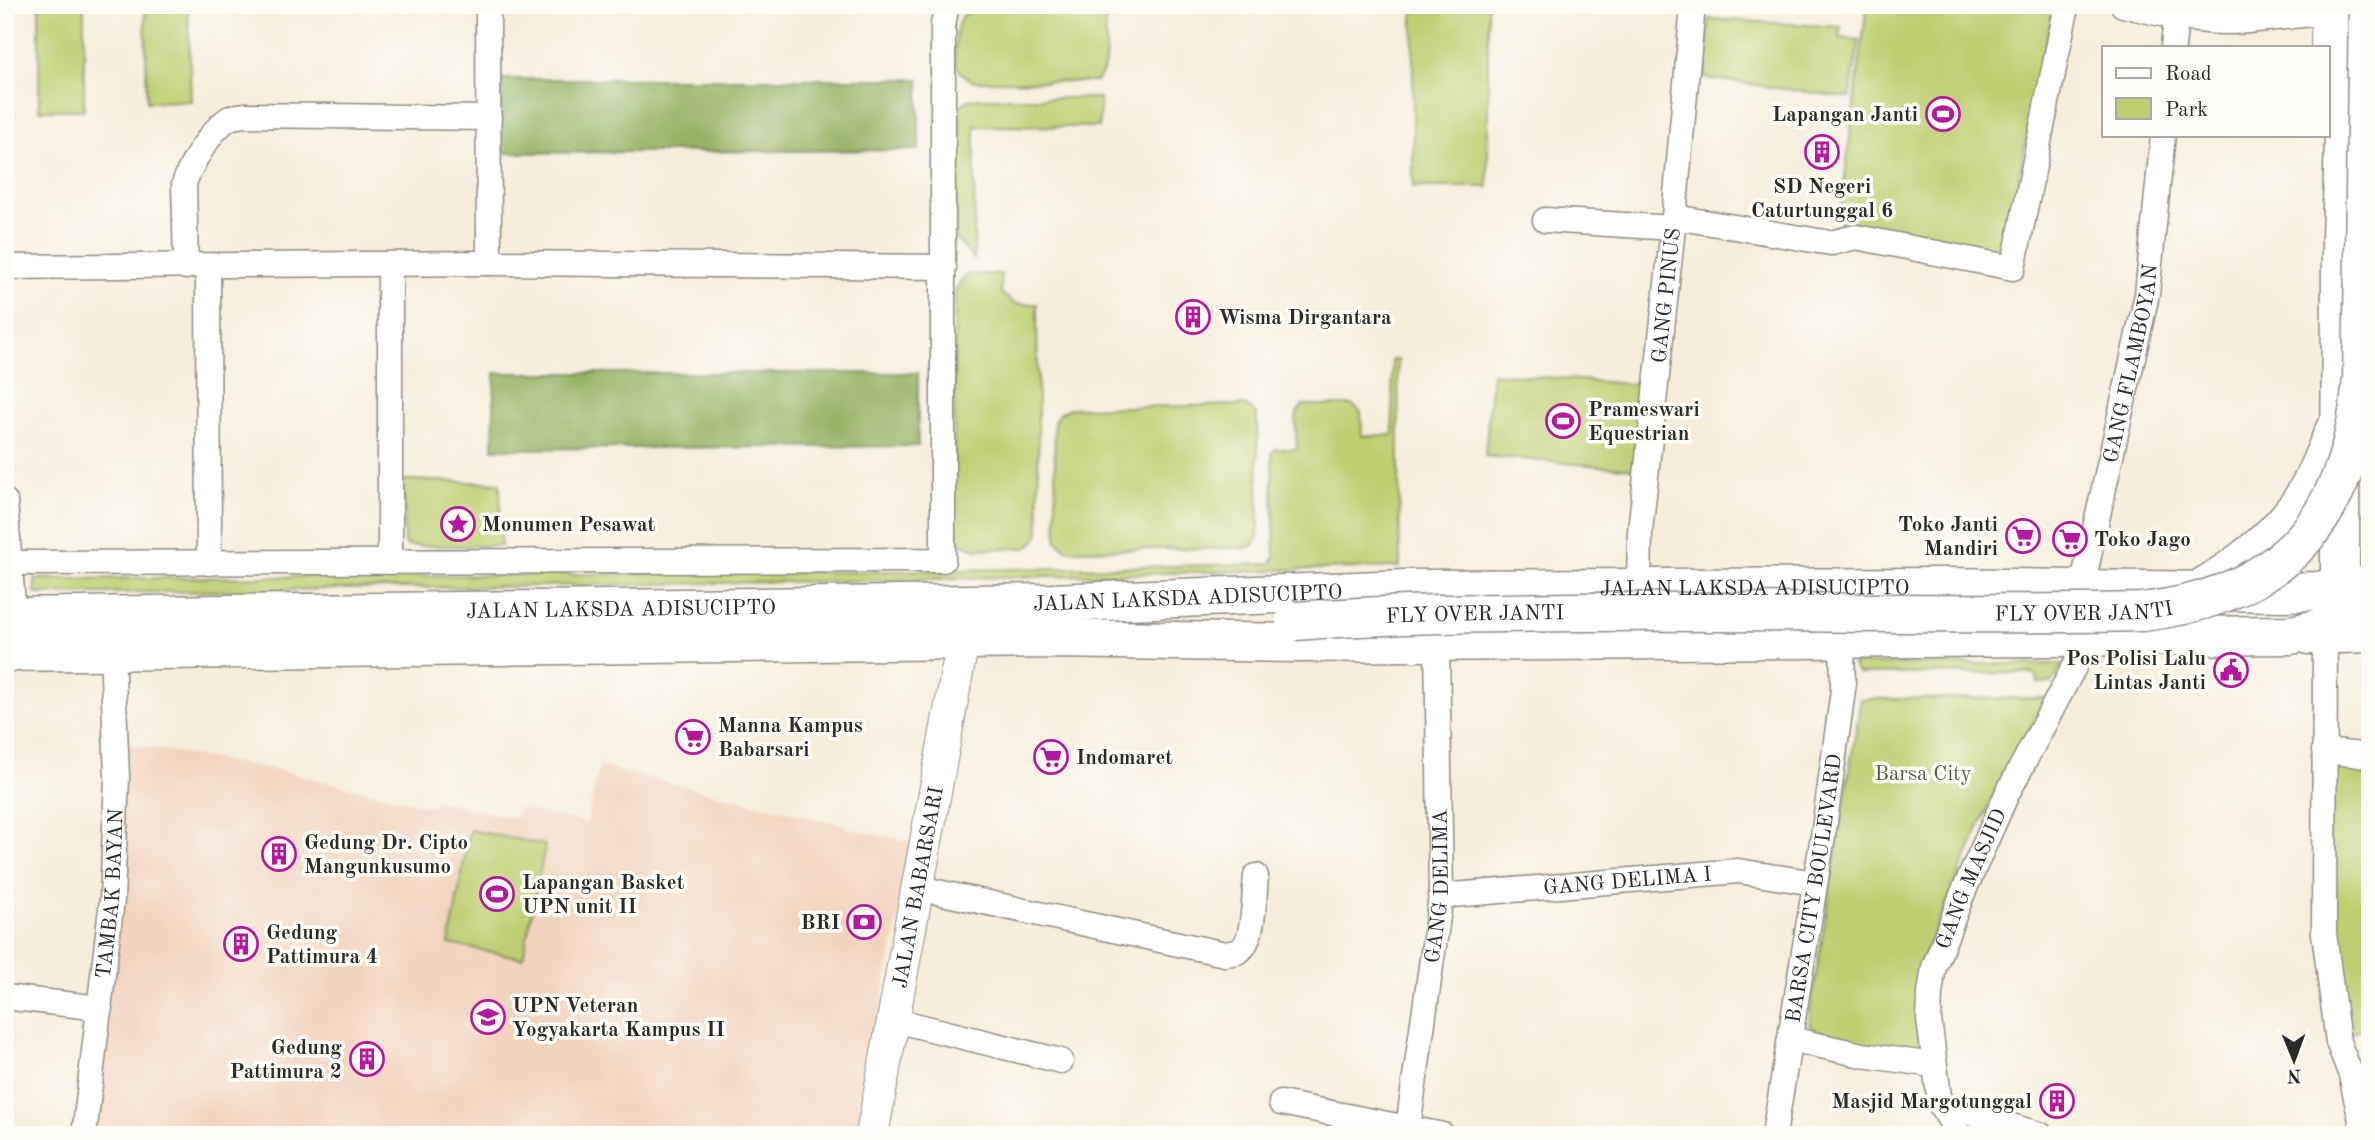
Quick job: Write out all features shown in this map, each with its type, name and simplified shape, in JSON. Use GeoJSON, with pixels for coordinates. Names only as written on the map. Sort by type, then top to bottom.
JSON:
{"type":"FeatureCollection","features":[{"type":"Feature","properties":{"kind":"highway","name":"FLY OVER JANTI"},"geometry":{"type":"LineString","coordinates":[[1054,639],[1361,616],[1456,613],[2142,612],[2197,604],[2249,582],[2276,565],[2317,522],[2343,474],[2357,426],[2362,379],[2368,5]]}},
{"type":"Feature","properties":{"kind":"highway"},"geometry":{"type":"LineString","coordinates":[[2335,8],[2341,239],[2345,616]]}},
{"type":"Feature","properties":{"kind":"highway"},"geometry":{"type":"LineString","coordinates":[[2197,592],[2239,563],[2289,516],[2303,498],[2315,475],[2341,414]]}},
{"type":"Feature","properties":{"kind":"highway","name":"JALAN LAKSDA ADISUCIPTO"},"geometry":{"type":"LineString","coordinates":[[8,629],[1052,603],[1405,589],[1639,586],[2082,587],[2197,592],[2318,591],[2345,616]]}},
{"type":"Feature","properties":{"kind":"highway"},"geometry":{"type":"LineString","coordinates":[[1903,587],[2015,596],[2036,600],[2044,607],[2044,618],[2041,622],[2027,627],[1903,639]]}},
{"type":"Feature","properties":{"kind":"highway","name":"JALAN LAKSDA ADISUCIPTO"},"geometry":{"type":"LineString","coordinates":[[8,629],[112,649],[1054,639],[1437,643],[2090,637],[2345,616]]}},
{"type":"Feature","properties":{"kind":"street"},"geometry":{"type":"LineString","coordinates":[[488,5],[489,263]]}},
{"type":"Feature","properties":{"kind":"street"},"geometry":{"type":"LineString","coordinates":[[12,564],[943,560],[943,24],[947,5]]}},
{"type":"Feature","properties":{"kind":"street","name":"GANG PINUS"},"geometry":{"type":"LineString","coordinates":[[1639,586],[1640,531],[1693,5]]}},
{"type":"Feature","properties":{"kind":"street"},"geometry":{"type":"LineString","coordinates":[[1545,220],[1673,223],[1831,243],[1856,237],[2013,268],[2067,5]]}},
{"type":"Feature","properties":{"kind":"street"},"geometry":{"type":"LineString","coordinates":[[2123,5],[2176,18],[2245,22],[2335,8],[2328,46]]}},
{"type":"Feature","properties":{"kind":"street"},"geometry":{"type":"LineString","coordinates":[[2173,46],[2176,18]]}},
{"type":"Feature","properties":{"kind":"street"},"geometry":{"type":"LineString","coordinates":[[209,563],[197,267],[184,184],[192,163],[222,124],[231,117],[489,118]]}},
{"type":"Feature","properties":{"kind":"street","name":"GANG FLAMBOYAN"},"geometry":{"type":"LineString","coordinates":[[2082,587],[2147,294],[2163,136]]}},
{"type":"Feature","properties":{"kind":"street"},"geometry":{"type":"LineString","coordinates":[[2326,136],[2325,240],[2341,334]]}},
{"type":"Feature","properties":{"kind":"street"},"geometry":{"type":"LineString","coordinates":[[5,267],[489,263],[944,267]]}},
{"type":"Feature","properties":{"kind":"street"},"geometry":{"type":"LineString","coordinates":[[390,265],[390,562]]}},
{"type":"Feature","properties":{"kind":"street"},"geometry":{"type":"LineString","coordinates":[[5,500],[12,564],[8,629]]}},
{"type":"Feature","properties":{"kind":"street"},"geometry":{"type":"LineString","coordinates":[[2345,616],[2323,751],[2323,933],[2338,1042],[2360,1073],[2364,1135]]}},
{"type":"Feature","properties":{"kind":"street","name":"GANG MASJID"},"geometry":{"type":"LineString","coordinates":[[1959,1135],[1940,1104],[1934,1065],[1929,1020],[1930,993],[1937,957],[2006,796],[2090,637]]}},
{"type":"Feature","properties":{"kind":"street","name":"BARSA CITY BOULEVARD"},"geometry":{"type":"LineString","coordinates":[[1774,1135],[1843,690],[1842,639]]}},
{"type":"Feature","properties":{"kind":"street","name":"JALAN BABARSARI"},"geometry":{"type":"LineString","coordinates":[[872,1135],[963,640]]}},
{"type":"Feature","properties":{"kind":"street","name":"GANG DELIMA"},"geometry":{"type":"LineString","coordinates":[[1408,1127],[1441,896],[1437,643]]}},
{"type":"Feature","properties":{"kind":"street","name":"TAMBAK BAYAN"},"geometry":{"type":"LineString","coordinates":[[84,1135],[112,900],[117,777],[112,649]]}},
{"type":"Feature","properties":{"kind":"street"},"geometry":{"type":"LineString","coordinates":[[2323,751],[2370,756]]}},
{"type":"Feature","properties":{"kind":"street","name":"GANG DELIMA I"},"geometry":{"type":"LineString","coordinates":[[1441,896],[1738,871],[1815,883]]}},
{"type":"Feature","properties":{"kind":"street"},"geometry":{"type":"LineString","coordinates":[[919,888],[1225,954],[1238,952],[1245,945],[1251,929],[1256,876]]}},
{"type":"Feature","properties":{"kind":"street"},"geometry":{"type":"LineString","coordinates":[[5,997],[100,1008]]}},
{"type":"Feature","properties":{"kind":"street"},"geometry":{"type":"LineString","coordinates":[[894,1020],[1061,1060]]}},
{"type":"Feature","properties":{"kind":"street"},"geometry":{"type":"LineString","coordinates":[[1790,1039],[1862,1055],[1934,1065]]}},
{"type":"Feature","properties":{"kind":"street"},"geometry":{"type":"LineString","coordinates":[[1281,1103],[1443,1135]]}},
{"type":"Feature","properties":{"kind":"street"},"geometry":{"type":"LineString","coordinates":[[1940,1104],[2041,1135]]}},
{"type":"Feature","properties":{"kind":"shaded area","name":"UPN Veteran Yogyakarta Kampus II"},"geometry":{"type":"Polygon","coordinates":[[[128,744],[278,770],[432,807],[434,800],[516,818],[519,808],[587,823],[599,766],[845,825],[846,828],[913,842],[856,1135],[85,1135],[128,744]]]}},
{"type":"Feature","properties":{"kind":"green space"},"geometry":{"type":"Polygon","coordinates":[[[39,5],[84,5],[84,110],[39,110],[39,5]]]}},
{"type":"Feature","properties":{"kind":"green space"},"geometry":{"type":"Polygon","coordinates":[[[1413,5],[1488,5],[1488,187],[1413,187],[1413,5]]]}},
{"type":"Feature","properties":{"kind":"green space","name":"Lapangan Janti"},"geometry":{"type":"Polygon","coordinates":[[[1867,5],[2054,5],[2003,255],[1839,222],[1867,5]]]}},
{"type":"Feature","properties":{"kind":"green space"},"geometry":{"type":"Polygon","coordinates":[[[981,7],[1100,11],[1105,18],[1103,71],[1094,82],[972,81],[956,64],[955,48],[959,21],[968,12],[981,7]]]}},
{"type":"Feature","properties":{"kind":"green space"},"geometry":{"type":"Polygon","coordinates":[[[188,8],[191,101],[147,102],[145,9],[188,8]]]}},
{"type":"Feature","properties":{"kind":"green space"},"geometry":{"type":"Polygon","coordinates":[[[1709,19],[1841,27],[1840,38],[1859,40],[1850,98],[1705,78],[1709,19]]]}},
{"type":"Feature","properties":{"kind":"green space"},"geometry":{"type":"Polygon","coordinates":[[[501,79],[919,79],[919,150],[502,153],[501,79]]]}},
{"type":"Feature","properties":{"kind":"green space"},"geometry":{"type":"Polygon","coordinates":[[[978,98],[1100,98],[1099,127],[975,126],[974,259],[956,239],[956,114],[961,104],[978,98]]]}},
{"type":"Feature","properties":{"kind":"green space"},"geometry":{"type":"Polygon","coordinates":[[[969,274],[1001,274],[1001,293],[1015,304],[1037,304],[1039,533],[1035,542],[1026,548],[975,549],[963,544],[953,535],[955,292],[969,274]]]}},
{"type":"Feature","properties":{"kind":"green space"},"geometry":{"type":"Polygon","coordinates":[[[1392,360],[1398,360],[1400,567],[844,581],[35,594],[35,579],[844,572],[1270,564],[1275,557],[1272,453],[1275,449],[1297,449],[1296,418],[1304,405],[1352,405],[1361,412],[1362,436],[1393,435],[1392,360]]]}},
{"type":"Feature","properties":{"kind":"green space"},"geometry":{"type":"Polygon","coordinates":[[[495,373],[918,373],[918,446],[493,449],[495,373]]]}},
{"type":"Feature","properties":{"kind":"green space","name":"Prameswari Equestrian"},"geometry":{"type":"Polygon","coordinates":[[[1492,373],[1641,385],[1634,469],[1485,456],[1492,373]]]}},
{"type":"Feature","properties":{"kind":"green space"},"geometry":{"type":"Polygon","coordinates":[[[1244,405],[1252,409],[1257,417],[1259,534],[1254,545],[1244,548],[1072,550],[1066,549],[1057,541],[1054,423],[1062,412],[1070,408],[1244,405]]]}},
{"type":"Feature","properties":{"kind":"green space"},"geometry":{"type":"Polygon","coordinates":[[[404,480],[500,483],[501,546],[408,546],[404,543],[404,480]]]}},
{"type":"Feature","properties":{"kind":"green space"},"geometry":{"type":"Polygon","coordinates":[[[1853,664],[2063,664],[2052,683],[2038,683],[2037,676],[2032,673],[1859,674],[1853,664]]]}},
{"type":"Feature","properties":{"kind":"green space","name":"Barsa City"},"geometry":{"type":"Polygon","coordinates":[[[2046,698],[1995,791],[1921,962],[1919,1023],[1922,1054],[1823,1038],[1811,1026],[1809,1017],[1861,699],[2046,698]]]}},
{"type":"Feature","properties":{"kind":"green space"},"geometry":{"type":"Polygon","coordinates":[[[2325,753],[2370,759],[2370,1025],[2337,1039],[2325,753]]]}},
{"type":"Feature","properties":{"kind":"green space","name":"Lapangan Basket UPN unit II"},"geometry":{"type":"Polygon","coordinates":[[[470,830],[545,845],[523,958],[449,944],[470,830]]]}},
{"type":"Feature","properties":{"kind":"place","name":"Lapangan Janti"},"geometry":{"type":"Point","coordinates":[1943,114]}},
{"type":"Feature","properties":{"kind":"place","name":"SD Negeri Caturtunggal 6"},"geometry":{"type":"Point","coordinates":[1822,152]}},
{"type":"Feature","properties":{"kind":"place","name":"Wisma Dirgantara"},"geometry":{"type":"Point","coordinates":[1193,317]}},
{"type":"Feature","properties":{"kind":"place","name":"Prameswari Equestrian"},"geometry":{"type":"Point","coordinates":[1563,421]}},
{"type":"Feature","properties":{"kind":"place","name":"Monumen Pesawat"},"geometry":{"type":"Point","coordinates":[458,524]}},
{"type":"Feature","properties":{"kind":"place","name":"Toko Janti Mandiri"},"geometry":{"type":"Point","coordinates":[2023,536]}},
{"type":"Feature","properties":{"kind":"place","name":"Toko Jago"},"geometry":{"type":"Point","coordinates":[2070,539]}},
{"type":"Feature","properties":{"kind":"place","name":"Pos Polisi Lalu Lintas Janti"},"geometry":{"type":"Point","coordinates":[2231,670]}},
{"type":"Feature","properties":{"kind":"place","name":"Manna Kampus Babarsari"},"geometry":{"type":"Point","coordinates":[693,737]}},
{"type":"Feature","properties":{"kind":"place","name":"Indomaret"},"geometry":{"type":"Point","coordinates":[1051,757]}},
{"type":"Feature","properties":{"kind":"place","name":"Gedung Dr. Cipto Mangunkusumo"},"geometry":{"type":"Point","coordinates":[279,854]}},
{"type":"Feature","properties":{"kind":"place","name":"Lapangan Basket UPN unit II"},"geometry":{"type":"Point","coordinates":[497,894]}},
{"type":"Feature","properties":{"kind":"place","name":"BRI"},"geometry":{"type":"Point","coordinates":[864,922]}},
{"type":"Feature","properties":{"kind":"place","name":"Gedung Pattimura 4"},"geometry":{"type":"Point","coordinates":[241,944]}},
{"type":"Feature","properties":{"kind":"place","name":"UPN Veteran Yogyakarta Kampus II"},"geometry":{"type":"Point","coordinates":[488,1017]}},
{"type":"Feature","properties":{"kind":"place","name":"Gedung Pattimura 2"},"geometry":{"type":"Point","coordinates":[367,1059]}},
{"type":"Feature","properties":{"kind":"place","name":"Masjid Margotunggal"},"geometry":{"type":"Point","coordinates":[2057,1101]}}]}
